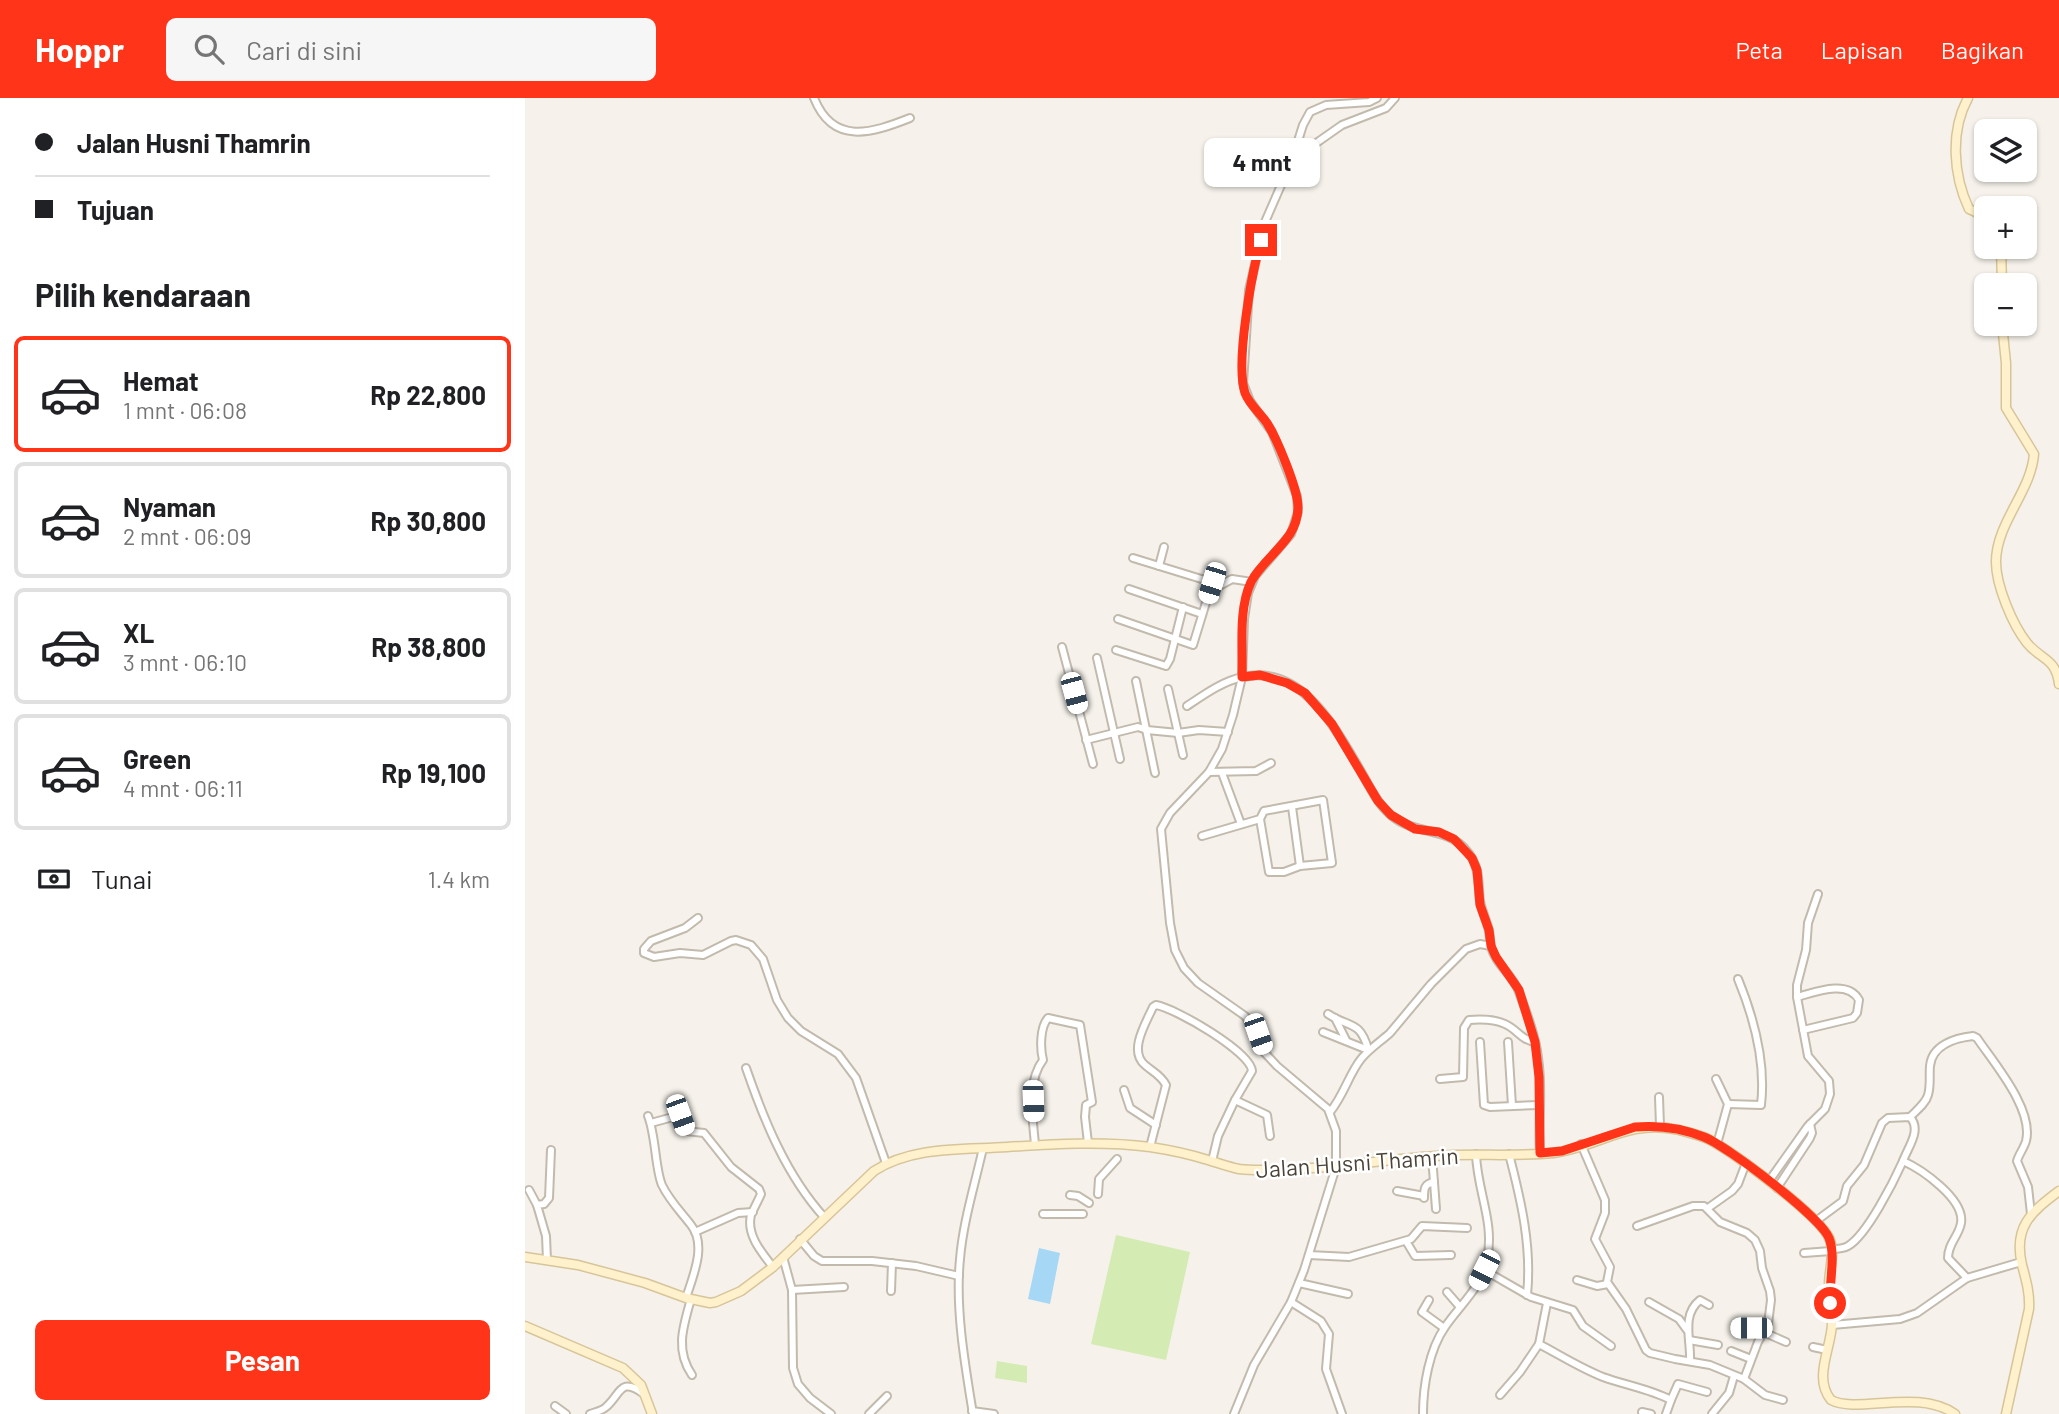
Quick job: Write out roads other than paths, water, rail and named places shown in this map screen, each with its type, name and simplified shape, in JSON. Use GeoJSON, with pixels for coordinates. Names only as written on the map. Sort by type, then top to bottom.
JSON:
{"type":"FeatureCollection","features":[{"type":"Feature","properties":{"kind":"street"},"geometry":{"type":"LineString","coordinates":[[814,98],[819,112],[827,121],[855,133],[870,133],[910,118]]}},
{"type":"Feature","properties":{"kind":"street"},"geometry":{"type":"LineString","coordinates":[[1234,1414],[1254,1365],[1291,1302],[1299,1283],[1336,1167],[1336,1130],[1331,1112],[1264,1052],[1258,1034],[1245,1016],[1193,979],[1184,968],[1175,950],[1170,923],[1161,829],[1163,822],[1181,799],[1209,772],[1228,732],[1242,677],[1245,611],[1252,582],[1291,534],[1298,512],[1297,496],[1272,432],[1245,392],[1243,370],[1249,290],[1269,211],[1310,112],[1326,105],[1369,102],[1377,98]]}},
{"type":"Feature","properties":{"kind":"street"},"geometry":{"type":"LineString","coordinates":[[1292,160],[1342,125],[1386,108],[1395,98]]}},
{"type":"Feature","properties":{"kind":"street"},"geometry":{"type":"LineString","coordinates":[[1968,98],[1957,129],[1957,167],[1969,209],[1974,211]]}},
{"type":"Feature","properties":{"kind":"street"},"geometry":{"type":"LineString","coordinates":[[2003,336],[2006,408],[2034,454],[2030,474],[2001,536],[1997,551],[1998,578],[2022,635],[2029,645],[2050,660],[2059,684]]}},
{"type":"Feature","properties":{"kind":"street"},"geometry":{"type":"LineString","coordinates":[[1159,566],[1164,547]]}},
{"type":"Feature","properties":{"kind":"street"},"geometry":{"type":"LineString","coordinates":[[1133,558],[1220,585],[1232,579],[1252,582]]}},
{"type":"Feature","properties":{"kind":"street"},"geometry":{"type":"LineString","coordinates":[[1118,619],[1193,645],[1212,583]]}},
{"type":"Feature","properties":{"kind":"street"},"geometry":{"type":"LineString","coordinates":[[1129,589],[1202,614]]}},
{"type":"Feature","properties":{"kind":"street"},"geometry":{"type":"LineString","coordinates":[[1117,650],[1166,666],[1169,664],[1183,607]]}},
{"type":"Feature","properties":{"kind":"street"},"geometry":{"type":"LineString","coordinates":[[1062,647],[1093,764]]}},
{"type":"Feature","properties":{"kind":"street"},"geometry":{"type":"LineString","coordinates":[[1097,658],[1120,759]]}},
{"type":"Feature","properties":{"kind":"street"},"geometry":{"type":"LineString","coordinates":[[1187,706],[1217,687],[1242,677],[1260,675],[1287,683],[1305,693],[1332,724],[1378,801],[1391,815],[1415,829],[1439,832],[1464,847],[1477,870],[1480,905],[1489,930],[1491,946],[1519,990],[1535,1042],[1538,1058],[1540,1153]]}},
{"type":"Feature","properties":{"kind":"street"},"geometry":{"type":"LineString","coordinates":[[1136,681],[1155,773]]}},
{"type":"Feature","properties":{"kind":"street"},"geometry":{"type":"LineString","coordinates":[[1168,689],[1183,755]]}},
{"type":"Feature","properties":{"kind":"street"},"geometry":{"type":"LineString","coordinates":[[1086,740],[1138,727],[1178,733],[1199,730],[1228,732]]}},
{"type":"Feature","properties":{"kind":"street"},"geometry":{"type":"LineString","coordinates":[[1209,772],[1256,771],[1271,763]]}},
{"type":"Feature","properties":{"kind":"street"},"geometry":{"type":"LineString","coordinates":[[1222,773],[1241,824]]}},
{"type":"Feature","properties":{"kind":"street"},"geometry":{"type":"LineString","coordinates":[[1323,800],[1332,863],[1300,866],[1285,872],[1269,872],[1260,819],[1263,811],[1293,807],[1323,800]]}},
{"type":"Feature","properties":{"kind":"street"},"geometry":{"type":"LineString","coordinates":[[1293,807],[1300,866]]}},
{"type":"Feature","properties":{"kind":"street"},"geometry":{"type":"LineString","coordinates":[[1202,836],[1260,819]]}},
{"type":"Feature","properties":{"kind":"street"},"geometry":{"type":"LineString","coordinates":[[1769,1181],[1810,1124],[1825,1109],[1830,1087],[1829,1081],[1808,1056],[1797,997],[1797,985],[1807,950],[1808,923],[1818,894]]}},
{"type":"Feature","properties":{"kind":"street"},"geometry":{"type":"LineString","coordinates":[[698,918],[685,928],[648,943],[644,949],[645,953],[655,957],[680,953],[703,955],[731,941],[751,945],[763,959],[777,1000],[788,1018],[801,1031],[838,1054],[856,1078],[871,1114],[886,1163]]}},
{"type":"Feature","properties":{"kind":"street"},"geometry":{"type":"LineString","coordinates":[[1331,1112],[1341,1100],[1361,1059],[1377,1041],[1390,1034],[1431,984],[1461,954],[1474,946],[1491,946]]}},
{"type":"Feature","properties":{"kind":"street"},"geometry":{"type":"LineString","coordinates":[[1728,1104],[1761,1105],[1763,1090],[1750,1007],[1738,979]]}},
{"type":"Feature","properties":{"kind":"street"},"geometry":{"type":"LineString","coordinates":[[1797,997],[1841,989],[1853,992],[1859,1000],[1857,1013],[1853,1018],[1803,1030]]}},
{"type":"Feature","properties":{"kind":"street"},"geometry":{"type":"LineString","coordinates":[[1150,1147],[1166,1085],[1161,1076],[1140,1061],[1137,1055],[1138,1044],[1156,1005],[1173,1011],[1213,1034],[1250,1062],[1252,1070],[1218,1136],[1212,1161]]}},
{"type":"Feature","properties":{"kind":"street"},"geometry":{"type":"LineString","coordinates":[[1347,1041],[1332,1016],[1359,1028],[1369,1050]]}},
{"type":"Feature","properties":{"kind":"street"},"geometry":{"type":"LineString","coordinates":[[1035,1145],[1035,1072],[1043,1060],[1040,1049],[1043,1024],[1048,1018],[1080,1025],[1092,1102],[1086,1105],[1085,1117],[1089,1143]]}},
{"type":"Feature","properties":{"kind":"street"},"geometry":{"type":"LineString","coordinates":[[1440,1079],[1463,1077],[1464,1028],[1469,1020],[1483,1019],[1505,1024],[1526,1040],[1535,1042]]}},
{"type":"Feature","properties":{"kind":"street"},"geometry":{"type":"LineString","coordinates":[[1323,1032],[1369,1050]]}},
{"type":"Feature","properties":{"kind":"street"},"geometry":{"type":"LineString","coordinates":[[1816,1221],[1843,1201],[1847,1186],[1864,1165],[1882,1123],[1888,1118],[1910,1117],[1928,1097],[1930,1065],[1937,1050],[1967,1036],[1977,1038],[2011,1088],[2026,1121],[2026,1140],[2017,1161],[2028,1187],[2031,1214]]}},
{"type":"Feature","properties":{"kind":"street"},"geometry":{"type":"LineString","coordinates":[[1480,1042],[1484,1105],[1539,1105]]}},
{"type":"Feature","properties":{"kind":"street"},"geometry":{"type":"LineString","coordinates":[[1508,1042],[1513,1106]]}},
{"type":"Feature","properties":{"kind":"street"},"geometry":{"type":"LineString","coordinates":[[746,1068],[764,1121],[798,1179],[804,1195],[824,1217]]}},
{"type":"Feature","properties":{"kind":"street"},"geometry":{"type":"LineString","coordinates":[[1716,1079],[1728,1104],[1717,1144]]}},
{"type":"Feature","properties":{"kind":"street"},"geometry":{"type":"LineString","coordinates":[[1124,1090],[1130,1108],[1156,1125]]}},
{"type":"Feature","properties":{"kind":"street"},"geometry":{"type":"LineString","coordinates":[[1659,1097],[1660,1126]]}},
{"type":"Feature","properties":{"kind":"street"},"geometry":{"type":"LineString","coordinates":[[1235,1100],[1267,1115],[1270,1136]]}},
{"type":"Feature","properties":{"kind":"street"},"geometry":{"type":"LineString","coordinates":[[692,1375],[682,1356],[683,1331],[697,1262],[698,1239],[661,1184],[650,1119],[680,1115],[686,1131],[704,1133],[731,1167],[761,1191],[753,1212],[751,1230],[758,1247],[773,1267]]}},
{"type":"Feature","properties":{"kind":"street"},"geometry":{"type":"LineString","coordinates":[[1804,1253],[1841,1248],[1852,1243],[1889,1192],[1916,1128],[1910,1117]]}},
{"type":"Feature","properties":{"kind":"street"},"geometry":{"type":"LineString","coordinates":[[1777,1188],[1812,1133],[1810,1124]]}},
{"type":"Feature","properties":{"kind":"street","name":"Jalan Husni Thamrin"},"geometry":{"type":"LineString","coordinates":[[525,1258],[547,1259],[645,1283],[710,1303],[741,1292],[773,1267],[874,1171],[886,1163],[932,1152],[1089,1143],[1150,1147],[1242,1169],[1336,1167],[1432,1156],[1562,1151],[1635,1127],[1660,1126],[1699,1135],[1747,1163],[1816,1221],[1827,1233],[1831,1250]]}},
{"type":"Feature","properties":{"kind":"street"},"geometry":{"type":"LineString","coordinates":[[1581,1144],[1605,1200],[1603,1220],[1595,1239],[1611,1267],[1608,1284],[1626,1309],[1646,1350],[1710,1365],[1744,1379],[1756,1391],[1783,1400]]}},
{"type":"Feature","properties":{"kind":"street"},"geometry":{"type":"LineString","coordinates":[[983,1148],[962,1245],[959,1276],[964,1356],[972,1413],[994,1414]]}},
{"type":"Feature","properties":{"kind":"street"},"geometry":{"type":"LineString","coordinates":[[537,1205],[544,1204],[549,1198],[551,1150]]}},
{"type":"Feature","properties":{"kind":"street"},"geometry":{"type":"LineString","coordinates":[[1423,1414],[1433,1351],[1444,1328],[1477,1285],[1484,1270],[1490,1226],[1477,1180],[1476,1154]]}},
{"type":"Feature","properties":{"kind":"street"},"geometry":{"type":"LineString","coordinates":[[1509,1154],[1528,1239],[1527,1295]]}},
{"type":"Feature","properties":{"kind":"street"},"geometry":{"type":"LineString","coordinates":[[1432,1156],[1436,1209]]}},
{"type":"Feature","properties":{"kind":"street"},"geometry":{"type":"LineString","coordinates":[[1098,1194],[1099,1179],[1117,1159]]}},
{"type":"Feature","properties":{"kind":"street"},"geometry":{"type":"LineString","coordinates":[[1903,1161],[1936,1182],[1959,1211],[1961,1221],[1948,1247],[1948,1258],[1967,1278]]}},
{"type":"Feature","properties":{"kind":"street"},"geometry":{"type":"LineString","coordinates":[[1637,1226],[1693,1206],[1708,1208],[1733,1191],[1747,1163]]}},
{"type":"Feature","properties":{"kind":"street"},"geometry":{"type":"LineString","coordinates":[[1397,1191],[1424,1198],[1426,1184],[1434,1182]]}},
{"type":"Feature","properties":{"kind":"street"},"geometry":{"type":"LineString","coordinates":[[529,1190],[537,1205],[545,1236],[547,1259]]}},
{"type":"Feature","properties":{"kind":"street"},"geometry":{"type":"LineString","coordinates":[[2006,1414],[2030,1296],[2021,1262],[2020,1233],[2031,1214],[2059,1191]]}},
{"type":"Feature","properties":{"kind":"street"},"geometry":{"type":"LineString","coordinates":[[1070,1195],[1078,1196],[1089,1203]]}},
{"type":"Feature","properties":{"kind":"street"},"geometry":{"type":"LineString","coordinates":[[1708,1208],[1716,1219],[1747,1233],[1758,1245],[1771,1300],[1765,1330],[1744,1379]]}},
{"type":"Feature","properties":{"kind":"street"},"geometry":{"type":"LineString","coordinates":[[695,1232],[738,1213],[753,1212]]}},
{"type":"Feature","properties":{"kind":"street"},"geometry":{"type":"LineString","coordinates":[[1043,1214],[1083,1214]]}},
{"type":"Feature","properties":{"kind":"street"},"geometry":{"type":"LineString","coordinates":[[1309,1255],[1349,1257],[1406,1241],[1414,1237],[1423,1226],[1467,1228]]}},
{"type":"Feature","properties":{"kind":"street"},"geometry":{"type":"LineString","coordinates":[[800,1239],[814,1256],[822,1261],[892,1263],[959,1276]]}},
{"type":"Feature","properties":{"kind":"street"},"geometry":{"type":"LineString","coordinates":[[1406,1241],[1415,1256],[1451,1255]]}},
{"type":"Feature","properties":{"kind":"street"},"geometry":{"type":"LineString","coordinates":[[1831,1250],[1829,1280],[1832,1325],[1823,1378],[1832,1401],[1843,1409],[1865,1412],[1926,1404],[1942,1406],[1955,1414]]}},
{"type":"Feature","properties":{"kind":"street"},"geometry":{"type":"LineString","coordinates":[[783,1257],[792,1290],[793,1368],[798,1384],[810,1398],[831,1414]]}},
{"type":"Feature","properties":{"kind":"street"},"geometry":{"type":"LineString","coordinates":[[1832,1325],[1883,1322],[1917,1313],[1967,1278],[2021,1262]]}},
{"type":"Feature","properties":{"kind":"street"},"geometry":{"type":"LineString","coordinates":[[891,1291],[892,1263]]}},
{"type":"Feature","properties":{"kind":"street"},"geometry":{"type":"LineString","coordinates":[[1484,1270],[1527,1295],[1573,1310],[1586,1328],[1611,1346]]}},
{"type":"Feature","properties":{"kind":"street"},"geometry":{"type":"LineString","coordinates":[[1577,1280],[1597,1286],[1608,1284]]}},
{"type":"Feature","properties":{"kind":"street"},"geometry":{"type":"LineString","coordinates":[[1299,1283],[1348,1294]]}},
{"type":"Feature","properties":{"kind":"street"},"geometry":{"type":"LineString","coordinates":[[792,1290],[844,1287]]}},
{"type":"Feature","properties":{"kind":"street"},"geometry":{"type":"LineString","coordinates":[[1447,1292],[1460,1307]]}},
{"type":"Feature","properties":{"kind":"street"},"geometry":{"type":"LineString","coordinates":[[1429,1300],[1422,1312],[1444,1328]]}},
{"type":"Feature","properties":{"kind":"street"},"geometry":{"type":"LineString","coordinates":[[1687,1330],[1696,1302],[1700,1300],[1709,1305]]}},
{"type":"Feature","properties":{"kind":"street"},"geometry":{"type":"LineString","coordinates":[[1291,1302],[1321,1321],[1329,1335],[1326,1369],[1342,1414]]}},
{"type":"Feature","properties":{"kind":"street"},"geometry":{"type":"LineString","coordinates":[[1650,1302],[1679,1319],[1687,1330],[1690,1360]]}},
{"type":"Feature","properties":{"kind":"street"},"geometry":{"type":"LineString","coordinates":[[1500,1395],[1520,1372],[1539,1343],[1547,1303]]}},
{"type":"Feature","properties":{"kind":"street"},"geometry":{"type":"LineString","coordinates":[[525,1326],[623,1368],[637,1379],[652,1414]]}},
{"type":"Feature","properties":{"kind":"street"},"geometry":{"type":"LineString","coordinates":[[1736,1328],[1765,1330],[1786,1342]]}},
{"type":"Feature","properties":{"kind":"street"},"geometry":{"type":"LineString","coordinates":[[1689,1340],[1718,1345]]}},
{"type":"Feature","properties":{"kind":"street"},"geometry":{"type":"LineString","coordinates":[[1539,1343],[1603,1377],[1671,1400]]}},
{"type":"Feature","properties":{"kind":"street"},"geometry":{"type":"LineString","coordinates":[[1813,1347],[1827,1350]]}},
{"type":"Feature","properties":{"kind":"street"},"geometry":{"type":"LineString","coordinates":[[1731,1351],[1751,1359]]}},
{"type":"Feature","properties":{"kind":"street"},"geometry":{"type":"LineString","coordinates":[[1712,1414],[1729,1393],[1734,1376]]}},
{"type":"Feature","properties":{"kind":"street"},"geometry":{"type":"LineString","coordinates":[[1666,1414],[1678,1384],[1707,1392]]}},
{"type":"Feature","properties":{"kind":"street"},"geometry":{"type":"LineString","coordinates":[[590,1414],[607,1407],[625,1386],[631,1386],[645,1395]]}},
{"type":"Feature","properties":{"kind":"street"},"geometry":{"type":"LineString","coordinates":[[869,1414],[887,1396]]}},
{"type":"Feature","properties":{"kind":"street"},"geometry":{"type":"LineString","coordinates":[[555,1406],[566,1414]]}},
{"type":"Feature","properties":{"kind":"street"},"geometry":{"type":"LineString","coordinates":[[1642,1412],[1651,1414]]}},
{"type":"Feature","properties":{"kind":"water"},"geometry":{"type":"Polygon","coordinates":[[[1039,1248],[1060,1253],[1050,1304],[1028,1299],[1039,1248]]]}}]}
